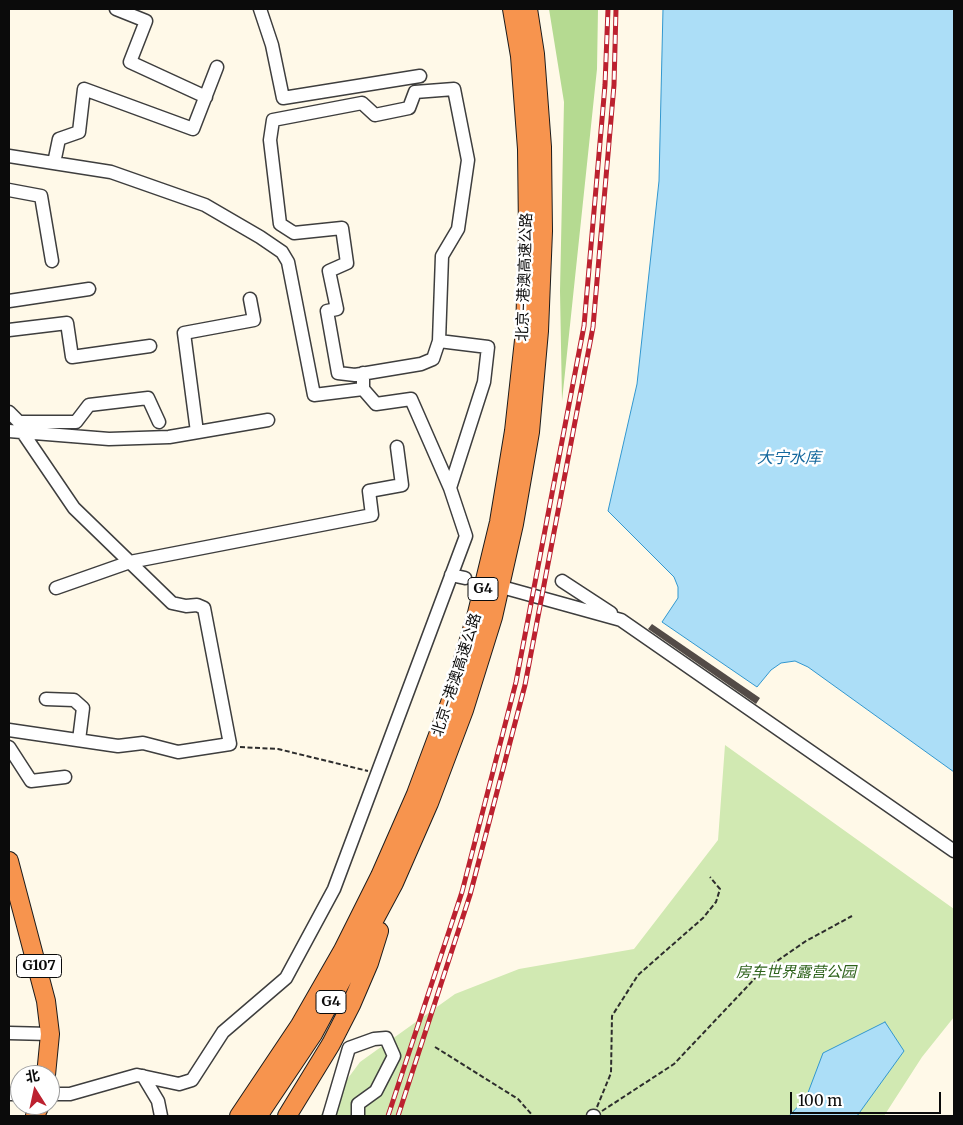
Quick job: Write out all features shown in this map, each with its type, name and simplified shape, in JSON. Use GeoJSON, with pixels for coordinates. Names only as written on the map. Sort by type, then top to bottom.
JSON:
{"type":"FeatureCollection","features":[{"type":"Feature","properties":{"kind":"highway","name":"北京-港澳高速公路"},"geometry":{"type":"LineString","coordinates":[[239,1116],[300,1025],[343,950],[380,876],[416,794],[450,704],[477,614],[500,513],[514,431],[525,332],[528,232],[527,149],[520,56],[512,9]]}},
{"type":"Feature","properties":{"kind":"highway","name":"北京-港澳高速公路"},"geometry":{"type":"LineString","coordinates":[[258,1116],[313,1034],[394,883],[429,803],[464,710],[493,617],[514,524],[530,432],[540,332],[543,230],[542,147],[536,54],[528,9]]}},
{"type":"Feature","properties":{"kind":"highway","name":"G107"},"geometry":{"type":"LineString","coordinates":[[9,861],[12,883],[38,966],[50,1034],[47,1065]]}},
{"type":"Feature","properties":{"kind":"highway"},"geometry":{"type":"LineString","coordinates":[[287,1116],[331,1044],[351,1005],[369,963],[394,883]]}},
{"type":"Feature","properties":{"kind":"street"},"geometry":{"type":"LineString","coordinates":[[116,9],[146,22],[130,62],[206,97]]}},
{"type":"Feature","properties":{"kind":"street"},"geometry":{"type":"LineString","coordinates":[[260,9],[272,45],[283,98],[420,76]]}},
{"type":"Feature","properties":{"kind":"street"},"geometry":{"type":"LineString","coordinates":[[54,163],[59,139],[79,132],[84,88],[193,129],[217,67]]}},
{"type":"Feature","properties":{"kind":"street"},"geometry":{"type":"LineString","coordinates":[[454,89],[468,160],[458,229],[442,256],[439,341],[433,359],[421,364],[362,373],[338,372],[327,311],[337,309],[329,271],[347,263],[342,228],[294,234],[280,224],[270,140],[273,120],[362,103],[375,115],[409,108],[415,92],[454,89]]}},
{"type":"Feature","properties":{"kind":"street"},"geometry":{"type":"LineString","coordinates":[[9,156],[111,172],[212,210],[282,252],[288,262],[314,395],[363,389]]}},
{"type":"Feature","properties":{"kind":"street"},"geometry":{"type":"LineString","coordinates":[[9,190],[41,196],[52,261]]}},
{"type":"Feature","properties":{"kind":"street"},"geometry":{"type":"LineString","coordinates":[[9,301],[89,289]]}},
{"type":"Feature","properties":{"kind":"street"},"geometry":{"type":"LineString","coordinates":[[197,432],[184,333],[254,320],[250,299]]}},
{"type":"Feature","properties":{"kind":"street"},"geometry":{"type":"LineString","coordinates":[[9,330],[66,323],[72,357],[150,346]]}},
{"type":"Feature","properties":{"kind":"street"},"geometry":{"type":"LineString","coordinates":[[439,341],[488,347],[484,382],[450,488]]}},
{"type":"Feature","properties":{"kind":"street"},"geometry":{"type":"LineString","coordinates":[[60,1094],[70,1094],[137,1075],[179,1084],[192,1080],[222,1032],[286,978],[334,889],[466,536],[450,488],[411,399],[376,404],[363,389],[362,373]]}},
{"type":"Feature","properties":{"kind":"street"},"geometry":{"type":"LineString","coordinates":[[9,412],[19,422],[76,422],[89,405],[148,398],[159,422]]}},
{"type":"Feature","properties":{"kind":"street"},"geometry":{"type":"LineString","coordinates":[[9,431],[109,439],[169,437],[268,420]]}},
{"type":"Feature","properties":{"kind":"street"},"geometry":{"type":"LineString","coordinates":[[9,730],[118,746],[143,743],[178,752],[230,744],[204,608],[197,605],[186,606],[172,602],[74,508],[23,433]]}},
{"type":"Feature","properties":{"kind":"street"},"geometry":{"type":"LineString","coordinates":[[56,588],[130,562],[372,515],[369,492],[402,485],[397,447]]}},
{"type":"Feature","properties":{"kind":"street"},"geometry":{"type":"LineString","coordinates":[[451,575],[465,578]]}},
{"type":"Feature","properties":{"kind":"street"},"geometry":{"type":"LineString","coordinates":[[562,581],[647,636],[954,852]]}},
{"type":"Feature","properties":{"kind":"street"},"geometry":{"type":"LineString","coordinates":[[509,589],[621,620]]}},
{"type":"Feature","properties":{"kind":"street"},"geometry":{"type":"LineString","coordinates":[[46,699],[74,700],[83,708],[79,740]]}},
{"type":"Feature","properties":{"kind":"street"},"geometry":{"type":"LineString","coordinates":[[9,747],[31,781],[65,777]]}},
{"type":"Feature","properties":{"kind":"street"},"geometry":{"type":"LineString","coordinates":[[9,1033],[50,1034]]}},
{"type":"Feature","properties":{"kind":"street"},"geometry":{"type":"LineString","coordinates":[[328,1116],[349,1048],[374,1039],[386,1038],[394,1056],[376,1091],[358,1104],[358,1116]]}},
{"type":"Feature","properties":{"kind":"street"},"geometry":{"type":"LineString","coordinates":[[143,1076],[158,1101],[161,1116]]}},
{"type":"Feature","properties":{"kind":"path"},"geometry":{"type":"LineString","coordinates":[[230,744],[278,749],[377,773]]}},
{"type":"Feature","properties":{"kind":"path"},"geometry":{"type":"LineString","coordinates":[[594,1116],[611,1073],[612,1016],[638,975],[703,918],[716,902],[720,889],[710,877]]}},
{"type":"Feature","properties":{"kind":"path"},"geometry":{"type":"LineString","coordinates":[[594,1116],[674,1064],[761,972],[806,942],[852,916]]}},
{"type":"Feature","properties":{"kind":"path"},"geometry":{"type":"LineString","coordinates":[[435,1047],[518,1099],[533,1116]]}},
{"type":"Feature","properties":{"kind":"green space"},"geometry":{"type":"Polygon","coordinates":[[[549,9],[598,9],[597,69],[562,401],[560,291],[564,102],[549,9]]]}},
{"type":"Feature","properties":{"kind":"green space","name":"房车世界露营公园"},"geometry":{"type":"Polygon","coordinates":[[[725,745],[954,909],[954,1017],[922,1057],[884,1116],[320,1116],[360,1062],[455,994],[519,969],[634,949],[718,840],[725,745]]]}},
{"type":"Feature","properties":{"kind":"water","name":"大宁水库"},"geometry":{"type":"Polygon","coordinates":[[[663,9],[954,9],[954,772],[808,667],[795,661],[781,663],[771,670],[757,687],[662,622],[678,598],[678,587],[674,577],[608,511],[637,384],[659,181],[663,9]]]}},
{"type":"Feature","properties":{"kind":"water"},"geometry":{"type":"Polygon","coordinates":[[[885,1022],[904,1051],[857,1116],[789,1116],[806,1098],[823,1053],[885,1022]]]}},
{"type":"Feature","properties":{"kind":"building"},"geometry":{"type":"Polygon","coordinates":[[[652,624],[760,698],[756,704],[648,629],[652,624]]]}},
{"type":"Feature","properties":{"kind":"railway"},"geometry":{"type":"LineString","coordinates":[[388,1116],[462,892],[516,682],[584,326],[605,85],[608,9]]}},
{"type":"Feature","properties":{"kind":"railway"},"geometry":{"type":"LineString","coordinates":[[398,1116],[470,895],[525,685],[593,327],[614,85],[616,9]]}}]}
